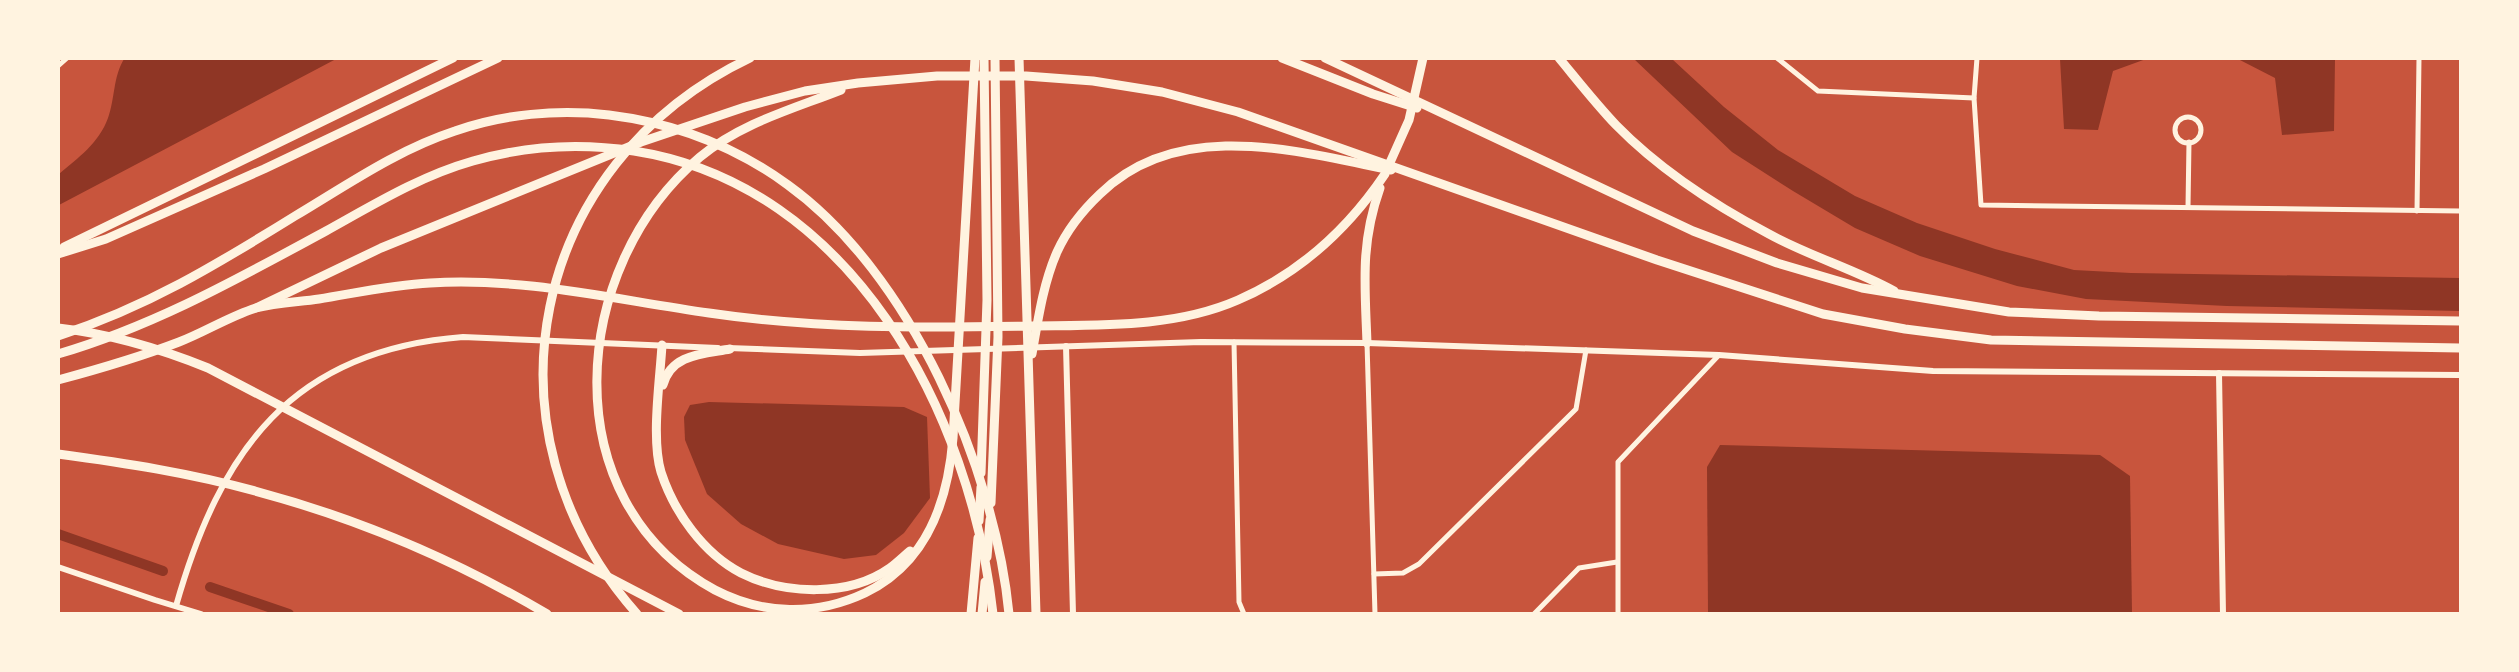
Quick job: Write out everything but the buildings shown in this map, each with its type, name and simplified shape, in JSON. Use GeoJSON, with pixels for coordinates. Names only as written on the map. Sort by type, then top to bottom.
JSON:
{"type":"FeatureCollection","features":[{"type":"Feature","properties":{"kind":"highway"},"geometry":{"type":"LineString","coordinates":[[58,252],[453,58]]}},
{"type":"Feature","properties":{"kind":"highway"},"geometry":{"type":"LineString","coordinates":[[58,252],[106,239],[498,58]]}},
{"type":"Feature","properties":{"kind":"highway"},"geometry":{"type":"LineString","coordinates":[[637,614],[617,591],[583,538],[564,495],[550,450],[544,393],[546,338],[557,278],[566,251],[590,202],[623,153],[670,107],[703,83],[750,58]]}},
{"type":"Feature","properties":{"kind":"highway"},"geometry":{"type":"LineString","coordinates":[[858,83],[766,118],[734,134],[699,159],[676,180],[640,228],[622,261],[601,330],[596,386],[602,433],[609,463],[623,498],[642,527],[669,557],[699,581],[736,601],[766,609],[797,611],[824,607],[850,600],[876,588],[897,574],[926,537],[938,516],[946,492],[951,464],[959,369],[975,58]]}},
{"type":"Feature","properties":{"kind":"highway"},"geometry":{"type":"LineString","coordinates":[[971,614],[981,490],[987,300],[984,58]]}},
{"type":"Feature","properties":{"kind":"highway"},"geometry":{"type":"LineString","coordinates":[[982,614],[992,489],[997,375],[995,58]]}},
{"type":"Feature","properties":{"kind":"highway"},"geometry":{"type":"LineString","coordinates":[[1019,58],[1036,614]]}},
{"type":"Feature","properties":{"kind":"highway"},"geometry":{"type":"LineString","coordinates":[[1282,58],[1373,94],[1443,115]]}},
{"type":"Feature","properties":{"kind":"highway"},"geometry":{"type":"LineString","coordinates":[[1324,58],[1693,231],[1777,263],[1862,288],[2009,312],[2099,316],[2460,321]]}},
{"type":"Feature","properties":{"kind":"highway"},"geometry":{"type":"LineString","coordinates":[[1367,343],[1365,240],[1385,174],[1409,120],[1423,58]]}},
{"type":"Feature","properties":{"kind":"highway"},"geometry":{"type":"LineString","coordinates":[[1559,58],[1616,125],[1663,167],[1716,205],[1771,236],[1868,277],[1902,296]]}},
{"type":"Feature","properties":{"kind":"highway"},"geometry":{"type":"LineString","coordinates":[[58,380],[177,343],[381,248],[698,121],[806,91],[914,77],[1026,76],[1093,81],[1162,92],[1238,112],[1657,260],[1822,314],[1905,329],[1991,340],[2460,348]]}},
{"type":"Feature","properties":{"kind":"highway"},"geometry":{"type":"LineString","coordinates":[[58,336],[130,310],[178,287],[375,168],[413,147],[452,132],[483,123],[554,113],[602,114],[641,120],[690,134],[735,153],[788,184],[816,207],[857,252],[890,296],[929,359],[972,454],[994,525],[1009,614]]}},
{"type":"Feature","properties":{"kind":"highway"},"geometry":{"type":"LineString","coordinates":[[1029,374],[1043,298],[1057,252],[1080,215],[1114,181],[1151,160],[1185,149],[1227,145],[1266,148],[1425,177]]}},
{"type":"Feature","properties":{"kind":"highway"},"geometry":{"type":"LineString","coordinates":[[58,354],[136,327],[197,300],[429,177],[496,155],[566,147],[614,148],[646,153],[705,170],[744,188],[782,210],[817,238],[845,266],[877,306],[926,388],[956,456],[980,538],[993,614]]}},
{"type":"Feature","properties":{"kind":"highway"},"geometry":{"type":"LineString","coordinates":[[256,308],[380,288],[473,282],[530,286],[710,313],[830,326],[951,328],[1130,324],[1160,321],[1215,309],[1275,282],[1312,256],[1342,230],[1385,174]]}},
{"type":"Feature","properties":{"kind":"highway"},"geometry":{"type":"LineString","coordinates":[[58,328],[100,333],[129,340],[208,368],[679,614]]}},
{"type":"Feature","properties":{"kind":"highway"},"geometry":{"type":"LineString","coordinates":[[662,345],[657,438],[661,470],[673,501],[688,525],[712,551],[741,573],[800,589],[849,586],[889,569],[926,537]]}},
{"type":"Feature","properties":{"kind":"highway"},"geometry":{"type":"LineString","coordinates":[[659,399],[665,377],[682,359],[730,349]]}},
{"type":"Feature","properties":{"kind":"highway"},"geometry":{"type":"LineString","coordinates":[[58,454],[180,473],[256,491],[351,522],[441,560],[547,614]]}},
{"type":"Feature","properties":{"kind":"street"},"geometry":{"type":"LineString","coordinates":[[58,66],[67,58]]}},
{"type":"Feature","properties":{"kind":"street"},"geometry":{"type":"LineString","coordinates":[[1777,58],[1818,91],[1974,98]]}},
{"type":"Feature","properties":{"kind":"street"},"geometry":{"type":"LineString","coordinates":[[1977,58],[1974,98],[1981,205],[2460,211]]}},
{"type":"Feature","properties":{"kind":"street"},"geometry":{"type":"LineString","coordinates":[[2417,211],[2419,58]]}},
{"type":"Feature","properties":{"kind":"street"},"geometry":{"type":"LineString","coordinates":[[2187,117],[2196,119],[2201,129],[2196,140],[2189,142],[2181,140],[2175,133],[2176,124],[2187,117]]}},
{"type":"Feature","properties":{"kind":"street"},"geometry":{"type":"LineString","coordinates":[[2188,207],[2189,142]]}},
{"type":"Feature","properties":{"kind":"street"},"geometry":{"type":"LineString","coordinates":[[175,610],[206,519],[237,459],[249,443],[280,410],[332,371],[351,361],[402,344],[425,340],[463,337],[860,353],[1234,342],[1367,343],[1719,355],[1933,370],[2460,375]]}},
{"type":"Feature","properties":{"kind":"street"},"geometry":{"type":"LineString","coordinates":[[1234,342],[1239,602],[1244,614]]}},
{"type":"Feature","properties":{"kind":"street"},"geometry":{"type":"LineString","coordinates":[[1367,343],[1375,614]]}},
{"type":"Feature","properties":{"kind":"street"},"geometry":{"type":"LineString","coordinates":[[1066,346],[1073,614]]}},
{"type":"Feature","properties":{"kind":"street"},"geometry":{"type":"LineString","coordinates":[[1374,574],[1403,573],[1419,564],[1576,410],[1586,350]]}},
{"type":"Feature","properties":{"kind":"street"},"geometry":{"type":"LineString","coordinates":[[1618,614],[1618,462],[1719,355]]}},
{"type":"Feature","properties":{"kind":"street"},"geometry":{"type":"LineString","coordinates":[[2219,373],[2223,614]]}},
{"type":"Feature","properties":{"kind":"street"},"geometry":{"type":"LineString","coordinates":[[1534,614],[1579,568],[1617,562]]}},
{"type":"Feature","properties":{"kind":"street"},"geometry":{"type":"LineString","coordinates":[[58,567],[175,610],[201,614]]}},
{"type":"Feature","properties":{"kind":"shaded area"},"geometry":{"type":"Polygon","coordinates":[[[124,58],[336,59],[59,205],[59,174],[87,149],[104,127],[124,58]]]}},
{"type":"Feature","properties":{"kind":"shaded area"},"geometry":{"type":"Polygon","coordinates":[[[2060,58],[2146,59],[2113,71],[2098,130],[2064,129],[2060,58]]]}},
{"type":"Feature","properties":{"kind":"shaded area"},"geometry":{"type":"Polygon","coordinates":[[[1634,59],[1672,59],[1724,107],[1778,150],[1855,196],[1917,223],[1995,249],[2074,270],[2131,273],[2460,278],[2460,311],[2227,306],[2086,299],[2017,286],[1920,256],[1855,228],[1732,152],[1634,59]]]}},
{"type":"Feature","properties":{"kind":"shaded area"},"geometry":{"type":"Polygon","coordinates":[[[2238,59],[2335,59],[2334,131],[2282,135],[2275,78],[2238,59]]]}},
{"type":"Feature","properties":{"kind":"shaded area"},"geometry":{"type":"Polygon","coordinates":[[[709,402],[904,407],[927,417],[930,498],[904,533],[876,555],[844,559],[778,544],[741,524],[707,494],[685,440],[684,417],[690,405],[709,402]]]}},
{"type":"Feature","properties":{"kind":"shaded area"},"geometry":{"type":"Polygon","coordinates":[[[1720,445],[2100,455],[2130,476],[2132,613],[1708,613],[1707,467],[1720,445]]]}},
{"type":"Feature","properties":{"kind":"waterway"},"geometry":{"type":"LineString","coordinates":[[58,534],[163,571]]}},
{"type":"Feature","properties":{"kind":"waterway"},"geometry":{"type":"LineString","coordinates":[[210,587],[289,614]]}}]}
